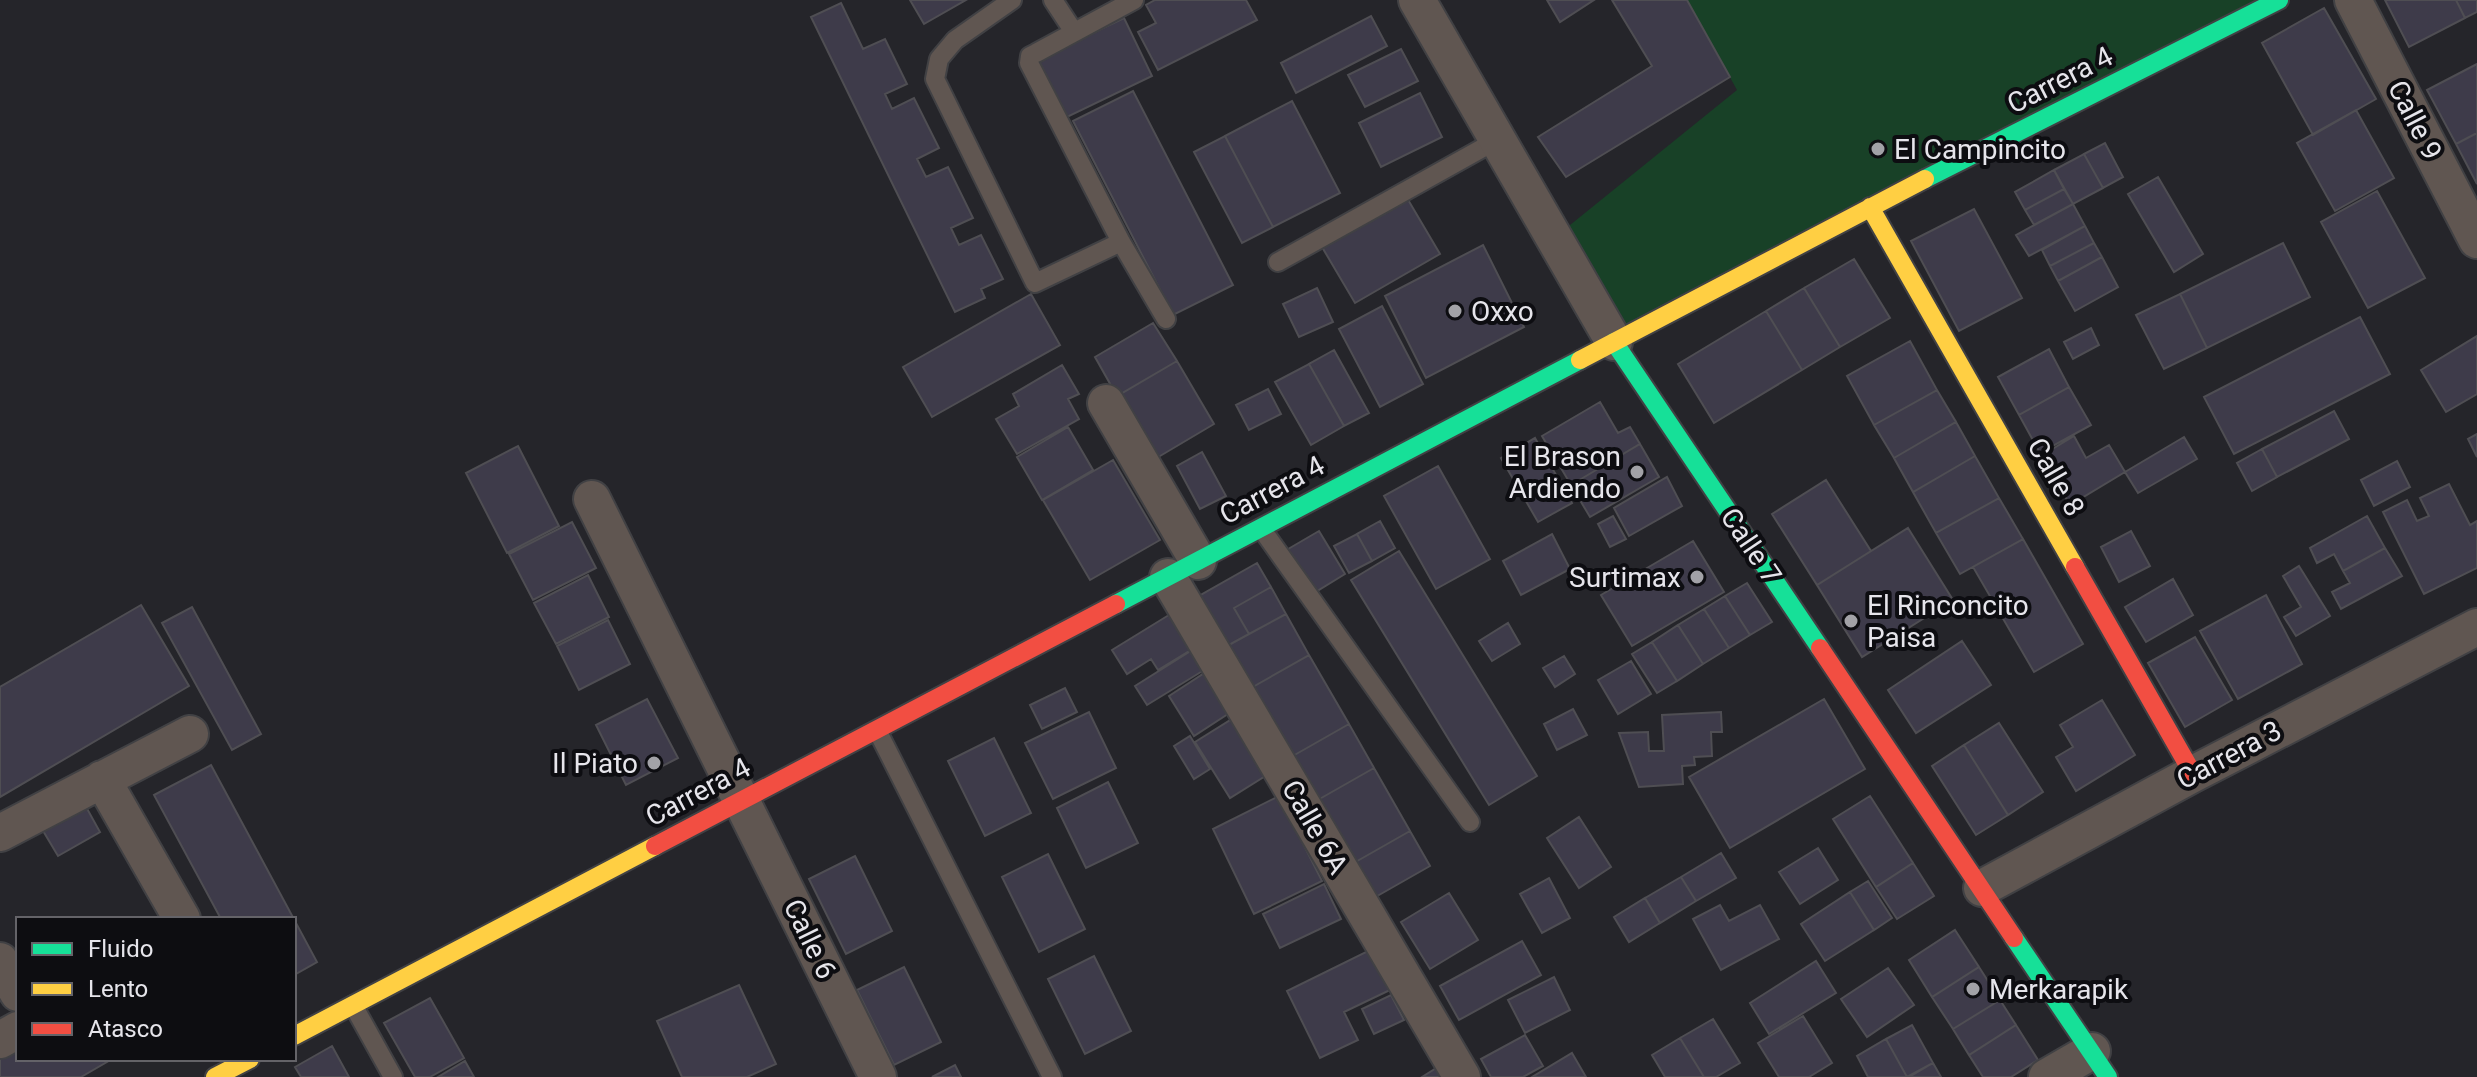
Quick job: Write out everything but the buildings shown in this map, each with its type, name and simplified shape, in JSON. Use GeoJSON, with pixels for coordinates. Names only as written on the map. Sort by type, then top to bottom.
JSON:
{"type":"FeatureCollection","features":[{"type":"Feature","properties":{"kind":"street","name":"Calle 7"},"geometry":{"type":"LineString","coordinates":[[1417,0],[1614,342],[2100,1064]]}},
{"type":"Feature","properties":{"kind":"street","name":"Carrera 4"},"geometry":{"type":"LineString","coordinates":[[296,1035],[1870,207],[2279,0]]}},
{"type":"Feature","properties":{"kind":"street","name":"Calle 9"},"geometry":{"type":"LineString","coordinates":[[2353,0],[2477,240]]}},
{"type":"Feature","properties":{"kind":"street","name":"Calle 8"},"geometry":{"type":"LineString","coordinates":[[1870,207],[2193,774]]}},
{"type":"Feature","properties":{"kind":"street"},"geometry":{"type":"LineString","coordinates":[[1106,403],[1183,569]]}},
{"type":"Feature","properties":{"kind":"street","name":"Calle 6"},"geometry":{"type":"LineString","coordinates":[[592,499],[878,1077]]}},
{"type":"Feature","properties":{"kind":"street","name":"Calle 6A"},"geometry":{"type":"LineString","coordinates":[[1183,569],[1462,1077]]}},
{"type":"Feature","properties":{"kind":"street","name":"Carrera 3"},"geometry":{"type":"LineString","coordinates":[[1982,888],[2193,774],[2477,627]]}},
{"type":"Feature","properties":{"kind":"street"},"geometry":{"type":"LineString","coordinates":[[0,833],[190,734]]}},
{"type":"Feature","properties":{"kind":"street"},"geometry":{"type":"LineString","coordinates":[[102,779],[181,917]]}},
{"type":"Feature","properties":{"kind":"street"},"geometry":{"type":"LineString","coordinates":[[0,961],[16,989]]}},
{"type":"Feature","properties":{"kind":"street"},"geometry":{"type":"LineString","coordinates":[[215,1077],[246,1061]]}},
{"type":"Feature","properties":{"kind":"street"},"geometry":{"type":"LineString","coordinates":[[2047,1077],[2100,1064]]}},
{"type":"Feature","properties":{"kind":"lane"},"geometry":{"type":"LineString","coordinates":[[1012,0],[955,40],[939,59],[935,79],[1035,283],[1121,242]]}},
{"type":"Feature","properties":{"kind":"lane"},"geometry":{"type":"LineString","coordinates":[[1053,0],[1074,32]]}},
{"type":"Feature","properties":{"kind":"lane"},"geometry":{"type":"LineString","coordinates":[[1134,0],[1030,56],[1029,63],[1121,242],[1166,319]]}},
{"type":"Feature","properties":{"kind":"lane"},"geometry":{"type":"LineString","coordinates":[[1278,262],[1497,140]]}},
{"type":"Feature","properties":{"kind":"lane"},"geometry":{"type":"LineString","coordinates":[[1261,528],[1470,822]]}},
{"type":"Feature","properties":{"kind":"lane"},"geometry":{"type":"LineString","coordinates":[[877,730],[1052,1077]]}},
{"type":"Feature","properties":{"kind":"lane"},"geometry":{"type":"LineString","coordinates":[[353,1005],[393,1077]]}},
{"type":"Feature","properties":{"kind":"green space","name":"El Campincito"},"geometry":{"type":"Polygon","coordinates":[[[1687,0],[2279,0],[1614,342],[1554,238],[1737,90],[1687,0]]]}},
{"type":"Feature","properties":{"kind":"traffic: fast"},"geometry":{"type":"LineString","coordinates":[[1925,179],[2279,0]]}},
{"type":"Feature","properties":{"kind":"traffic: fast"},"geometry":{"type":"LineString","coordinates":[[1614,342],[1820,648]]}},
{"type":"Feature","properties":{"kind":"traffic: fast"},"geometry":{"type":"LineString","coordinates":[[1116,604],[1580,360]]}},
{"type":"Feature","properties":{"kind":"traffic: fast"},"geometry":{"type":"LineString","coordinates":[[2014,938],[2108,1077]]}},
{"type":"Feature","properties":{"kind":"traffic: slow"},"geometry":{"type":"LineString","coordinates":[[1580,360],[1925,179]]}},
{"type":"Feature","properties":{"kind":"traffic: slow"},"geometry":{"type":"LineString","coordinates":[[1870,207],[2075,567]]}},
{"type":"Feature","properties":{"kind":"traffic: slow"},"geometry":{"type":"LineString","coordinates":[[296,1035],[655,846]]}},
{"type":"Feature","properties":{"kind":"traffic: slow"},"geometry":{"type":"LineString","coordinates":[[215,1077],[246,1061]]}},
{"type":"Feature","properties":{"kind":"traffic: jam"},"geometry":{"type":"LineString","coordinates":[[2075,567],[2193,774]]}},
{"type":"Feature","properties":{"kind":"traffic: jam"},"geometry":{"type":"LineString","coordinates":[[655,846],[1116,604]]}},
{"type":"Feature","properties":{"kind":"traffic: jam"},"geometry":{"type":"LineString","coordinates":[[1820,648],[2014,938]]}},
{"type":"Feature","properties":{"kind":"place","name":"El Campincito"},"geometry":{"type":"Point","coordinates":[1878,149]}},
{"type":"Feature","properties":{"kind":"place","name":"Oxxo"},"geometry":{"type":"Point","coordinates":[1455,311]}},
{"type":"Feature","properties":{"kind":"place","name":"El Brason Ardiendo"},"geometry":{"type":"Point","coordinates":[1637,472]}},
{"type":"Feature","properties":{"kind":"place","name":"Surtimax"},"geometry":{"type":"Point","coordinates":[1697,577]}},
{"type":"Feature","properties":{"kind":"place","name":"El Rinconcito Paisa"},"geometry":{"type":"Point","coordinates":[1851,621]}},
{"type":"Feature","properties":{"kind":"place","name":"Il Piato"},"geometry":{"type":"Point","coordinates":[654,763]}},
{"type":"Feature","properties":{"kind":"place","name":"Merkarapik"},"geometry":{"type":"Point","coordinates":[1973,989]}}]}
